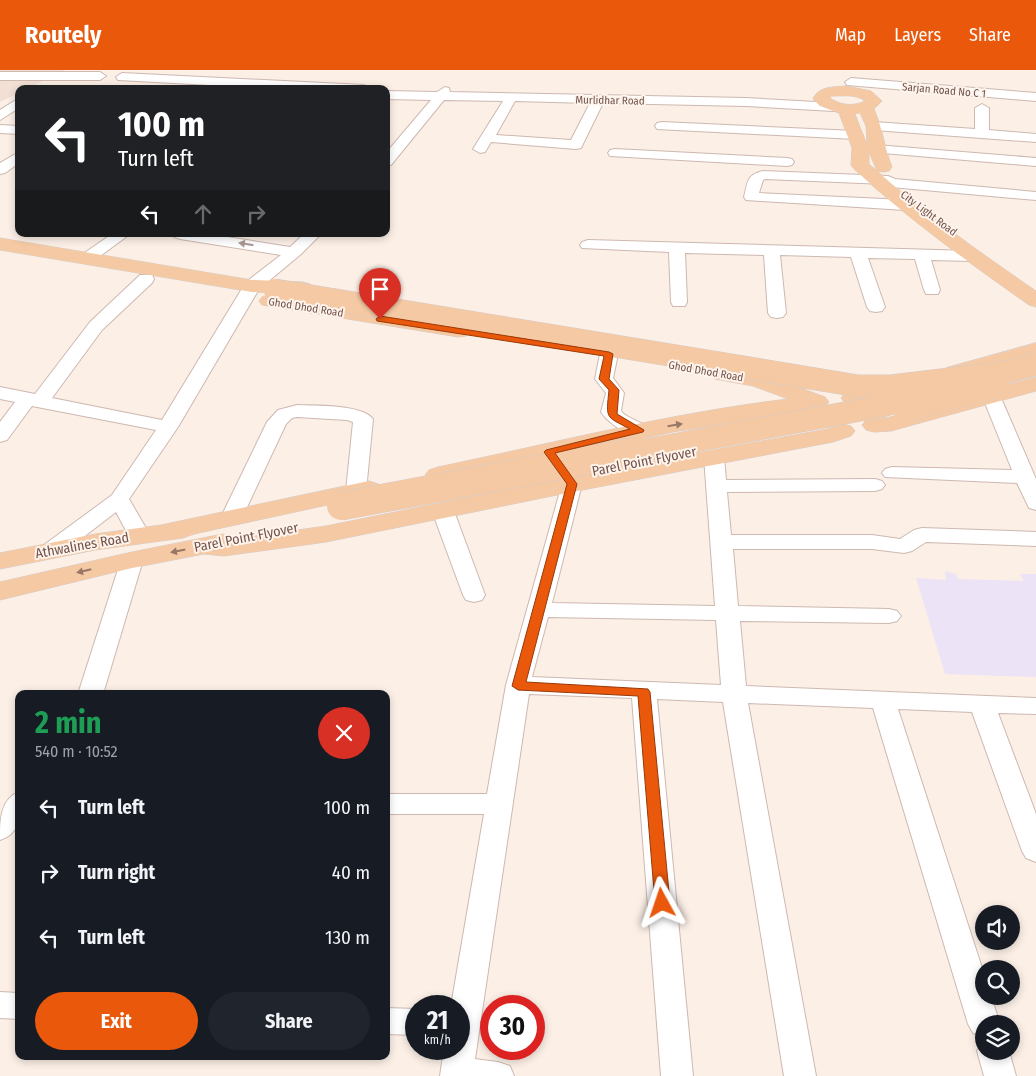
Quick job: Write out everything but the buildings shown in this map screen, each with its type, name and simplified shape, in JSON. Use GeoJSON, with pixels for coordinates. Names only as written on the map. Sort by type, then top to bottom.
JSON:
{"type":"FeatureCollection","features":[{"type":"Feature","properties":{"kind":"main road","name":"City Light Road"},"geometry":{"type":"LineString","coordinates":[[840,91],[865,94],[874,102],[876,149],[885,181],[1036,288]]}},
{"type":"Feature","properties":{"kind":"main road"},"geometry":{"type":"LineString","coordinates":[[840,91],[860,148],[860,165],[885,181],[905,205],[972,256],[1036,300]]}},
{"type":"Feature","properties":{"kind":"main road"},"geometry":{"type":"LineString","coordinates":[[0,244],[258,290],[858,386],[1002,388],[1036,384]]}},
{"type":"Feature","properties":{"kind":"main road","name":"Ghod Dhod Road"},"geometry":{"type":"LineString","coordinates":[[0,253],[146,279],[258,290],[753,379],[816,403]]}},
{"type":"Feature","properties":{"kind":"main road","name":"Ghod Dhod Road"},"geometry":{"type":"LineString","coordinates":[[258,290],[286,286],[304,288],[813,372],[859,376],[951,374],[1002,388]]}},
{"type":"Feature","properties":{"kind":"main road"},"geometry":{"type":"LineString","coordinates":[[753,379],[837,389],[850,398],[951,374],[1036,350]]}},
{"type":"Feature","properties":{"kind":"main road","name":"Parel Point Flyover"},"geometry":{"type":"LineString","coordinates":[[135,548],[205,546],[348,505],[882,406],[1002,388],[1036,364]]}},
{"type":"Feature","properties":{"kind":"main road","name":"Parel Point Flyover"},"geometry":{"type":"LineString","coordinates":[[165,532],[348,505],[890,415],[1036,376]]}},
{"type":"Feature","properties":{"kind":"main road"},"geometry":{"type":"LineString","coordinates":[[816,403],[812,408],[812,414],[823,425],[844,430],[864,429],[874,425],[891,424],[1002,388]]}},
{"type":"Feature","properties":{"kind":"main road"},"geometry":{"type":"LineString","coordinates":[[165,532],[232,517],[348,505],[639,430],[816,403],[831,397],[850,398],[863,402],[876,411],[879,416],[874,425]]}},
{"type":"Feature","properties":{"kind":"main road"},"geometry":{"type":"LineString","coordinates":[[205,546],[224,548],[326,534],[572,484],[833,435],[844,430]]}},
{"type":"Feature","properties":{"kind":"main road","name":"Athwalines Road"},"geometry":{"type":"LineString","coordinates":[[0,591],[135,548],[165,532]]}},
{"type":"Feature","properties":{"kind":"main road"},"geometry":{"type":"LineString","coordinates":[[0,571],[91,548],[104,540]]}},
{"type":"Feature","properties":{"kind":"main road","name":"Athwalines Road"},"geometry":{"type":"LineString","coordinates":[[0,561],[104,540],[135,548]]}},
{"type":"Feature","properties":{"kind":"street"},"geometry":{"type":"LineString","coordinates":[[0,76],[158,85]]}},
{"type":"Feature","properties":{"kind":"street"},"geometry":{"type":"LineString","coordinates":[[41,85],[48,79]]}},
{"type":"Feature","properties":{"kind":"street"},"geometry":{"type":"LineString","coordinates":[[0,81],[48,79],[217,85]]}},
{"type":"Feature","properties":{"kind":"street","name":"Murlidhar Road"},"geometry":{"type":"LineString","coordinates":[[390,89],[511,98],[746,102],[840,91]]}},
{"type":"Feature","properties":{"kind":"street","name":"Murlidhar Road"},"geometry":{"type":"LineString","coordinates":[[390,95],[443,93],[555,95],[840,91]]}},
{"type":"Feature","properties":{"kind":"street","name":"Sarjan Road No C 1"},"geometry":{"type":"LineString","coordinates":[[840,91],[1036,97]]}},
{"type":"Feature","properties":{"kind":"street"},"geometry":{"type":"LineString","coordinates":[[390,157],[443,93]]}},
{"type":"Feature","properties":{"kind":"street"},"geometry":{"type":"LineString","coordinates":[[480,150],[511,98]]}},
{"type":"Feature","properties":{"kind":"street"},"geometry":{"type":"LineString","coordinates":[[488,138],[576,145],[598,100]]}},
{"type":"Feature","properties":{"kind":"street"},"geometry":{"type":"LineString","coordinates":[[981,108],[982,134]]}},
{"type":"Feature","properties":{"kind":"street"},"geometry":{"type":"LineString","coordinates":[[662,126],[856,135]]}},
{"type":"Feature","properties":{"kind":"street"},"geometry":{"type":"LineString","coordinates":[[874,126],[1036,138]]}},
{"type":"Feature","properties":{"kind":"street"},"geometry":{"type":"LineString","coordinates":[[0,128],[15,130]]}},
{"type":"Feature","properties":{"kind":"street"},"geometry":{"type":"LineString","coordinates":[[876,149],[1036,162]]}},
{"type":"Feature","properties":{"kind":"street"},"geometry":{"type":"LineString","coordinates":[[616,153],[802,162]]}},
{"type":"Feature","properties":{"kind":"street"},"geometry":{"type":"LineString","coordinates":[[0,172],[15,159]]}},
{"type":"Feature","properties":{"kind":"street"},"geometry":{"type":"LineString","coordinates":[[841,164],[860,165]]}},
{"type":"Feature","properties":{"kind":"street"},"geometry":{"type":"LineString","coordinates":[[0,172],[15,174]]}},
{"type":"Feature","properties":{"kind":"street"},"geometry":{"type":"LineString","coordinates":[[905,205],[751,196],[756,178],[763,175],[885,181],[1036,196]]}},
{"type":"Feature","properties":{"kind":"street"},"geometry":{"type":"LineString","coordinates":[[86,258],[118,237]]}},
{"type":"Feature","properties":{"kind":"street"},"geometry":{"type":"LineString","coordinates":[[199,237],[294,252]]}},
{"type":"Feature","properties":{"kind":"street"},"geometry":{"type":"LineString","coordinates":[[52,550],[119,499],[258,290],[309,237]]}},
{"type":"Feature","properties":{"kind":"street"},"geometry":{"type":"LineString","coordinates":[[588,246],[972,256]]}},
{"type":"Feature","properties":{"kind":"street"},"geometry":{"type":"LineString","coordinates":[[677,248],[679,302]]}},
{"type":"Feature","properties":{"kind":"street"},"geometry":{"type":"LineString","coordinates":[[772,250],[777,313]]}},
{"type":"Feature","properties":{"kind":"street"},"geometry":{"type":"LineString","coordinates":[[858,253],[876,307]]}},
{"type":"Feature","properties":{"kind":"street"},"geometry":{"type":"LineString","coordinates":[[922,255],[932,290]]}},
{"type":"Feature","properties":{"kind":"street"},"geometry":{"type":"LineString","coordinates":[[0,436],[96,326],[146,279]]}},
{"type":"Feature","properties":{"kind":"street"},"geometry":{"type":"LineString","coordinates":[[609,354],[604,379],[614,390],[611,412],[613,416],[639,430]]}},
{"type":"Feature","properties":{"kind":"street"},"geometry":{"type":"LineString","coordinates":[[1002,388],[1025,477],[1036,504]]}},
{"type":"Feature","properties":{"kind":"street"},"geometry":{"type":"LineString","coordinates":[[0,393],[168,427]]}},
{"type":"Feature","properties":{"kind":"street"},"geometry":{"type":"LineString","coordinates":[[232,517],[277,422],[290,412],[350,414],[363,419],[348,505]]}},
{"type":"Feature","properties":{"kind":"street"},"geometry":{"type":"LineString","coordinates":[[467,995],[518,686],[572,484],[549,452]]}},
{"type":"Feature","properties":{"kind":"street"},"geometry":{"type":"LineString","coordinates":[[714,457],[734,694],[800,1076]]}},
{"type":"Feature","properties":{"kind":"street"},"geometry":{"type":"LineString","coordinates":[[892,473],[1025,477]]}},
{"type":"Feature","properties":{"kind":"street"},"geometry":{"type":"LineString","coordinates":[[716,486],[875,485]]}},
{"type":"Feature","properties":{"kind":"street"},"geometry":{"type":"LineString","coordinates":[[91,690],[135,548],[119,499]]}},
{"type":"Feature","properties":{"kind":"street"},"geometry":{"type":"LineString","coordinates":[[443,511],[474,595]]}},
{"type":"Feature","properties":{"kind":"street"},"geometry":{"type":"LineString","coordinates":[[721,542],[872,542],[904,546],[922,535],[1036,539]]}},
{"type":"Feature","properties":{"kind":"street"},"geometry":{"type":"LineString","coordinates":[[538,610],[889,616]]}},
{"type":"Feature","properties":{"kind":"street"},"geometry":{"type":"LineString","coordinates":[[518,686],[1036,706]]}},
{"type":"Feature","properties":{"kind":"street"},"geometry":{"type":"LineString","coordinates":[[644,692],[678,1076]]}},
{"type":"Feature","properties":{"kind":"street"},"geometry":{"type":"LineString","coordinates":[[883,700],[981,1015]]}},
{"type":"Feature","properties":{"kind":"street"},"geometry":{"type":"LineString","coordinates":[[982,704],[1036,851]]}},
{"type":"Feature","properties":{"kind":"street"},"geometry":{"type":"LineString","coordinates":[[0,804],[15,802]]}},
{"type":"Feature","properties":{"kind":"street"},"geometry":{"type":"LineString","coordinates":[[390,804],[498,804]]}},
{"type":"Feature","properties":{"kind":"street"},"geometry":{"type":"LineString","coordinates":[[0,830],[15,808]]}},
{"type":"Feature","properties":{"kind":"street"},"geometry":{"type":"LineString","coordinates":[[0,1005],[15,1006]]}},
{"type":"Feature","properties":{"kind":"street"},"geometry":{"type":"LineString","coordinates":[[390,1021],[405,1022]]}},
{"type":"Feature","properties":{"kind":"street"},"geometry":{"type":"LineString","coordinates":[[458,1060],[457,1074],[498,1076]]}},
{"type":"Feature","properties":{"kind":"street"},"geometry":{"type":"LineString","coordinates":[[996,1060],[1000,1076]]}},
{"type":"Feature","properties":{"kind":"shaded area"},"geometry":{"type":"Polygon","coordinates":[[[0,70],[64,70],[35,85],[15,85],[15,95],[0,102],[0,70]]]}},
{"type":"Feature","properties":{"kind":"shaded area"},"geometry":{"type":"Polygon","coordinates":[[[945,571],[956,574],[958,579],[1024,581],[1020,574],[1036,574],[1036,677],[945,674],[916,578],[946,580],[945,571]]]}},
{"type":"Feature","properties":{"kind":"route"},"geometry":{"type":"LineString","coordinates":[[380,319],[609,354],[604,379],[615,393],[611,412],[617,419],[639,430],[549,452],[572,484],[518,686],[644,692],[662,903]]}}]}
